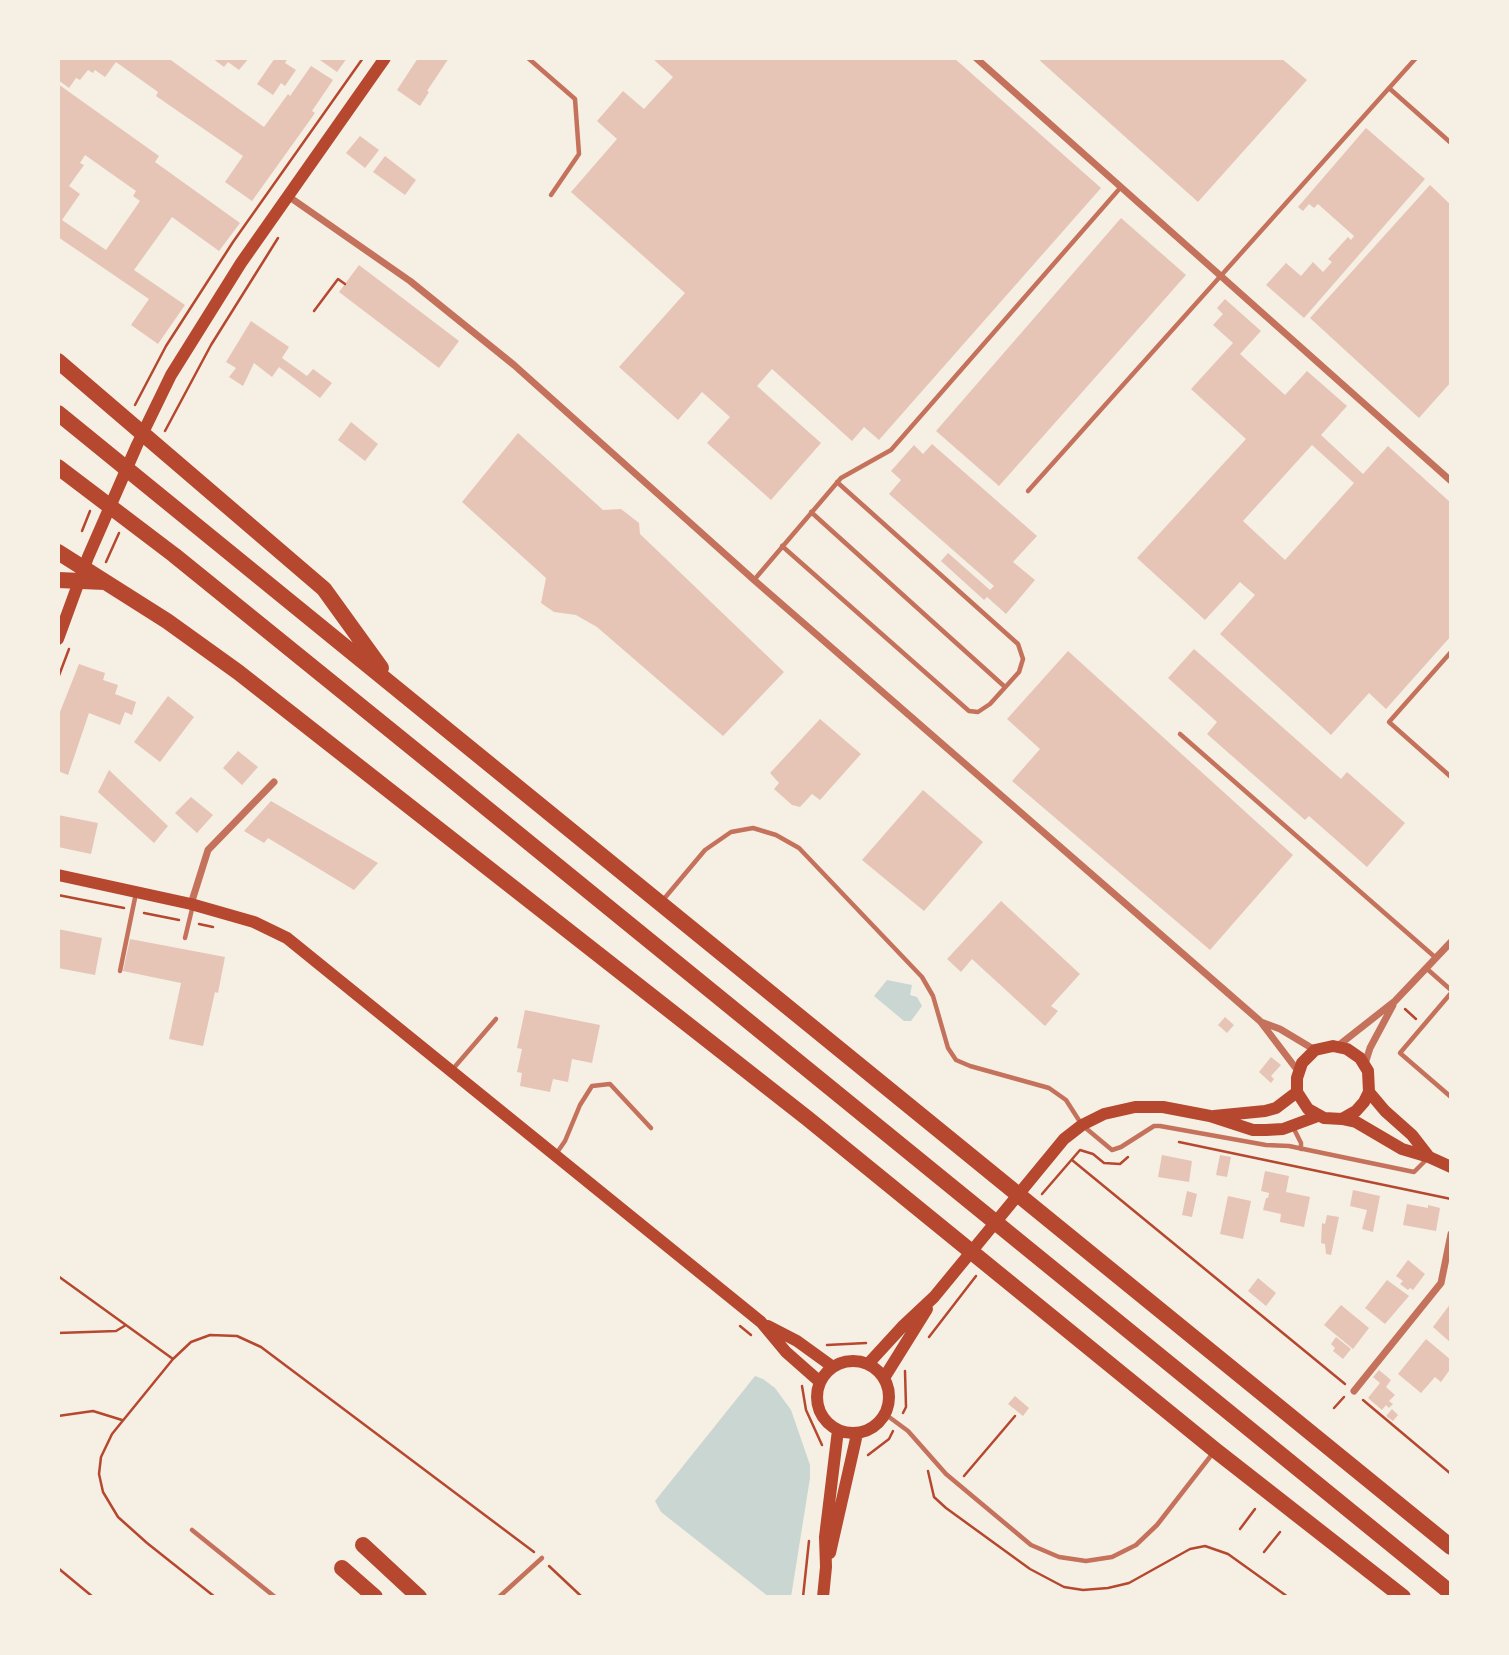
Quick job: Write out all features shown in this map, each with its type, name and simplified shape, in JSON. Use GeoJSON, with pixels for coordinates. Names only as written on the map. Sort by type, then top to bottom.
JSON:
{"type":"FeatureCollection","features":[{"type":"Feature","properties":{"kind":"highway"},"geometry":{"type":"LineString","coordinates":[[58,361],[123,416],[163,443],[324,589],[394,687]]}},
{"type":"Feature","properties":{"kind":"highway"},"geometry":{"type":"LineString","coordinates":[[58,413],[1451,1547]]}},
{"type":"Feature","properties":{"kind":"highway"},"geometry":{"type":"LineString","coordinates":[[58,467],[829,1085],[1451,1593]]}},
{"type":"Feature","properties":{"kind":"highway"},"geometry":{"type":"LineString","coordinates":[[59,553],[167,621],[238,672],[963,1243],[1215,1450],[1403,1597]]}},
{"type":"Feature","properties":{"kind":"highway"},"geometry":{"type":"LineString","coordinates":[[58,580],[108,582]]}},
{"type":"Feature","properties":{"kind":"highway"},"geometry":{"type":"LineString","coordinates":[[363,1545],[419,1597]]}},
{"type":"Feature","properties":{"kind":"highway"},"geometry":{"type":"LineString","coordinates":[[342,1568],[375,1597]]}},
{"type":"Feature","properties":{"kind":"main road"},"geometry":{"type":"LineString","coordinates":[[58,639],[88,557],[152,411],[202,324],[385,58]]}},
{"type":"Feature","properties":{"kind":"main road"},"geometry":{"type":"LineString","coordinates":[[58,875],[192,904],[254,922],[287,939],[761,1322],[833,1367]]}},
{"type":"Feature","properties":{"kind":"main road"},"geometry":{"type":"LineString","coordinates":[[1342,1119],[1362,1106],[1368,1092],[1370,1078],[1365,1064],[1354,1053],[1338,1046],[1315,1050],[1305,1059],[1298,1071],[1297,1092],[1308,1109],[1318,1116],[1356,1122],[1402,1149],[1451,1167]]}},
{"type":"Feature","properties":{"kind":"main road"},"geometry":{"type":"LineString","coordinates":[[1210,1116],[1276,1108],[1297,1092]]}},
{"type":"Feature","properties":{"kind":"main road"},"geometry":{"type":"LineString","coordinates":[[1368,1092],[1412,1135],[1429,1157]]}},
{"type":"Feature","properties":{"kind":"main road"},"geometry":{"type":"LineString","coordinates":[[868,1364],[934,1297],[1063,1139],[1082,1125],[1104,1114],[1135,1107],[1163,1107],[1210,1116],[1254,1130],[1283,1129],[1318,1116]]}},
{"type":"Feature","properties":{"kind":"main road"},"geometry":{"type":"LineString","coordinates":[[884,1378],[900,1365],[934,1297]]}},
{"type":"Feature","properties":{"kind":"main road"},"geometry":{"type":"LineString","coordinates":[[761,1322],[800,1372],[820,1382]]}},
{"type":"Feature","properties":{"kind":"main road"},"geometry":{"type":"LineString","coordinates":[[852,1361],[868,1364],[884,1378],[889,1394],[885,1414],[869,1430],[857,1434],[838,1430],[824,1419],[818,1406],[817,1391],[820,1382],[833,1367],[852,1361]]}},
{"type":"Feature","properties":{"kind":"main road"},"geometry":{"type":"LineString","coordinates":[[826,1567],[825,1537],[838,1430]]}},
{"type":"Feature","properties":{"kind":"main road"},"geometry":{"type":"LineString","coordinates":[[823,1597],[826,1567],[857,1434]]}},
{"type":"Feature","properties":{"kind":"street"},"geometry":{"type":"LineString","coordinates":[[976,58],[1451,481]]}},
{"type":"Feature","properties":{"kind":"street"},"geometry":{"type":"LineString","coordinates":[[288,196],[410,281],[514,365],[754,580],[1260,1021],[1298,1071]]}},
{"type":"Feature","properties":{"kind":"street"},"geometry":{"type":"LineString","coordinates":[[192,904],[208,850],[274,782]]}},
{"type":"Feature","properties":{"kind":"street"},"geometry":{"type":"LineString","coordinates":[[1338,1046],[1395,1001],[1451,942]]}},
{"type":"Feature","properties":{"kind":"street"},"geometry":{"type":"LineString","coordinates":[[1365,1064],[1370,1048],[1395,1001]]}},
{"type":"Feature","properties":{"kind":"street"},"geometry":{"type":"LineString","coordinates":[[1260,1021],[1315,1050]]}},
{"type":"Feature","properties":{"kind":"street"},"geometry":{"type":"LineString","coordinates":[[1354,1391],[1441,1283],[1450,1250],[1451,1234]]}},
{"type":"Feature","properties":{"kind":"lane"},"geometry":{"type":"LineString","coordinates":[[528,58],[575,99],[579,154],[551,195]]}},
{"type":"Feature","properties":{"kind":"lane"},"geometry":{"type":"LineString","coordinates":[[1028,491],[1416,58]]}},
{"type":"Feature","properties":{"kind":"lane"},"geometry":{"type":"LineString","coordinates":[[1389,88],[1451,143]]}},
{"type":"Feature","properties":{"kind":"lane"},"geometry":{"type":"LineString","coordinates":[[754,580],[841,478],[891,450],[1121,187]]}},
{"type":"Feature","properties":{"kind":"lane"},"geometry":{"type":"LineString","coordinates":[[782,546],[969,711],[978,712],[990,704],[1018,672],[1023,659],[1018,644],[837,482]]}},
{"type":"Feature","properties":{"kind":"lane"},"geometry":{"type":"LineString","coordinates":[[811,512],[1005,687]]}},
{"type":"Feature","properties":{"kind":"lane"},"geometry":{"type":"LineString","coordinates":[[1451,652],[1388,722],[1451,777]]}},
{"type":"Feature","properties":{"kind":"lane"},"geometry":{"type":"LineString","coordinates":[[1180,734],[1436,958]]}},
{"type":"Feature","properties":{"kind":"lane"},"geometry":{"type":"LineString","coordinates":[[661,904],[705,850],[731,832],[753,828],[776,835],[799,848],[922,977],[933,996],[948,1048],[956,1060],[1049,1088],[1066,1100],[1082,1125],[1112,1150],[1154,1126],[1301,1149],[1413,1172],[1429,1157]]}},
{"type":"Feature","properties":{"kind":"lane"},"geometry":{"type":"LineString","coordinates":[[120,971],[136,892]]}},
{"type":"Feature","properties":{"kind":"lane"},"geometry":{"type":"LineString","coordinates":[[185,938],[192,904]]}},
{"type":"Feature","properties":{"kind":"lane"},"geometry":{"type":"LineString","coordinates":[[1426,968],[1451,991],[1400,1053],[1451,1097]]}},
{"type":"Feature","properties":{"kind":"lane"},"geometry":{"type":"LineString","coordinates":[[452,1071],[496,1019]]}},
{"type":"Feature","properties":{"kind":"lane"},"geometry":{"type":"LineString","coordinates":[[555,1155],[565,1141],[580,1105],[592,1086],[610,1084],[651,1128]]}},
{"type":"Feature","properties":{"kind":"lane"},"geometry":{"type":"LineString","coordinates":[[1292,1126],[1301,1143],[1301,1149]]}},
{"type":"Feature","properties":{"kind":"lane"},"geometry":{"type":"LineString","coordinates":[[885,1414],[957,1484],[1031,1545],[1059,1557],[1086,1561],[1112,1557],[1136,1545],[1157,1525],[1215,1450]]}},
{"type":"Feature","properties":{"kind":"lane"},"geometry":{"type":"LineString","coordinates":[[192,1530],[275,1597]]}},
{"type":"Feature","properties":{"kind":"lane"},"geometry":{"type":"LineString","coordinates":[[499,1597],[542,1558]]}},
{"type":"Feature","properties":{"kind":"path"},"geometry":{"type":"LineString","coordinates":[[163,443],[211,345],[278,238]]}},
{"type":"Feature","properties":{"kind":"path"},"geometry":{"type":"LineString","coordinates":[[314,311],[338,279],[345,284]]}},
{"type":"Feature","properties":{"kind":"path"},"geometry":{"type":"LineString","coordinates":[[106,562],[128,523]]}},
{"type":"Feature","properties":{"kind":"path"},"geometry":{"type":"LineString","coordinates":[[58,678],[71,642]]}},
{"type":"Feature","properties":{"kind":"path"},"geometry":{"type":"LineString","coordinates":[[58,895],[223,930]]}},
{"type":"Feature","properties":{"kind":"path"},"geometry":{"type":"LineString","coordinates":[[1395,1001],[1424,1025]]}},
{"type":"Feature","properties":{"kind":"path"},"geometry":{"type":"LineString","coordinates":[[1168,1139],[1451,1199]]}},
{"type":"Feature","properties":{"kind":"path"},"geometry":{"type":"LineString","coordinates":[[1128,1157],[1119,1164],[1104,1163],[1093,1154],[1080,1150],[1072,1160],[1351,1389],[1334,1408]]}},
{"type":"Feature","properties":{"kind":"path"},"geometry":{"type":"LineString","coordinates":[[58,1276],[173,1359]]}},
{"type":"Feature","properties":{"kind":"path"},"geometry":{"type":"LineString","coordinates":[[731,1318],[751,1335]]}},
{"type":"Feature","properties":{"kind":"path"},"geometry":{"type":"LineString","coordinates":[[58,1333],[116,1331],[126,1325]]}},
{"type":"Feature","properties":{"kind":"path"},"geometry":{"type":"LineString","coordinates":[[215,1597],[118,1517],[103,1492],[99,1474],[101,1457],[112,1434],[173,1359],[191,1342],[210,1335],[237,1336],[261,1347],[542,1558],[582,1597]]}},
{"type":"Feature","properties":{"kind":"path"},"geometry":{"type":"LineString","coordinates":[[815,1354],[822,1345],[873,1343],[881,1349]]}},
{"type":"Feature","properties":{"kind":"path"},"geometry":{"type":"LineString","coordinates":[[897,1423],[906,1407],[900,1365]]}},
{"type":"Feature","properties":{"kind":"path"},"geometry":{"type":"LineString","coordinates":[[800,1372],[806,1410],[824,1450]]}},
{"type":"Feature","properties":{"kind":"path"},"geometry":{"type":"LineString","coordinates":[[1354,1391],[1451,1474]]}},
{"type":"Feature","properties":{"kind":"path"},"geometry":{"type":"LineString","coordinates":[[58,1416],[93,1410],[124,1420]]}},
{"type":"Feature","properties":{"kind":"path"},"geometry":{"type":"LineString","coordinates":[[957,1484],[1015,1416]]}},
{"type":"Feature","properties":{"kind":"path"},"geometry":{"type":"LineString","coordinates":[[932,1458],[927,1472],[929,1484],[934,1497],[946,1508]]}},
{"type":"Feature","properties":{"kind":"path"},"geometry":{"type":"LineString","coordinates":[[1240,1529],[1255,1509]]}},
{"type":"Feature","properties":{"kind":"path"},"geometry":{"type":"LineString","coordinates":[[1264,1552],[1280,1532]]}},
{"type":"Feature","properties":{"kind":"path"},"geometry":{"type":"LineString","coordinates":[[58,1568],[93,1597]]}},
{"type":"Feature","properties":{"kind":"shaded area"},"geometry":{"type":"Polygon","coordinates":[[[887,980],[912,985],[910,995],[917,997],[922,1006],[911,1021],[904,1021],[874,996],[887,980]]]}},
{"type":"Feature","properties":{"kind":"shaded area"},"geometry":{"type":"Polygon","coordinates":[[[755,1376],[775,1388],[791,1410],[810,1465],[791,1597],[769,1597],[661,1512],[655,1501],[755,1376]]]}},
{"type":"Feature","properties":{"kind":"building"},"geometry":{"type":"Polygon","coordinates":[[[58,58],[168,58],[264,127],[311,66],[333,80],[312,111],[315,113],[252,201],[225,182],[243,156],[156,96],[158,92],[116,62],[105,77],[95,70],[93,73],[88,70],[80,80],[76,78],[69,88],[58,80],[58,58]]]}},
{"type":"Feature","properties":{"kind":"building"},"geometry":{"type":"Polygon","coordinates":[[[212,58],[249,58],[239,70],[228,62],[224,67],[212,58]]]}},
{"type":"Feature","properties":{"kind":"building"},"geometry":{"type":"Polygon","coordinates":[[[275,58],[288,58],[285,63],[296,70],[285,86],[281,83],[273,95],[257,84],[275,58]]]}},
{"type":"Feature","properties":{"kind":"building"},"geometry":{"type":"Polygon","coordinates":[[[317,58],[347,58],[337,72],[317,58]]]}},
{"type":"Feature","properties":{"kind":"building"},"geometry":{"type":"Polygon","coordinates":[[[418,58],[449,58],[420,106],[397,90],[418,58]]]}},
{"type":"Feature","properties":{"kind":"building"},"geometry":{"type":"Polygon","coordinates":[[[652,58],[954,58],[1101,188],[879,440],[864,427],[852,441],[772,369],[757,386],[821,443],[771,500],[707,443],[730,417],[702,392],[678,420],[619,367],[685,293],[571,192],[617,139],[597,121],[623,91],[644,109],[673,77],[652,58]]]}},
{"type":"Feature","properties":{"kind":"building"},"geometry":{"type":"Polygon","coordinates":[[[1037,58],[1281,58],[1307,80],[1198,202],[1037,58]]]}},
{"type":"Feature","properties":{"kind":"building"},"geometry":{"type":"Polygon","coordinates":[[[58,84],[159,156],[155,162],[240,223],[219,251],[172,217],[134,270],[185,305],[158,344],[131,325],[149,299],[58,237],[58,84]],[[85,155],[80,163],[84,165],[69,186],[80,194],[62,220],[106,250],[140,201],[133,196],[136,191],[85,155]]]}},
{"type":"Feature","properties":{"kind":"building"},"geometry":{"type":"Polygon","coordinates":[[[1366,128],[1425,179],[1304,318],[1266,285],[1286,263],[1301,276],[1313,262],[1323,272],[1332,262],[1328,259],[1348,237],[1351,240],[1354,236],[1318,204],[1314,208],[1309,204],[1303,211],[1298,207],[1366,128]]]}},
{"type":"Feature","properties":{"kind":"building"},"geometry":{"type":"Polygon","coordinates":[[[360,136],[379,150],[365,168],[346,153],[360,136]]]}},
{"type":"Feature","properties":{"kind":"building"},"geometry":{"type":"Polygon","coordinates":[[[385,156],[416,180],[405,195],[373,172],[385,156]]]}},
{"type":"Feature","properties":{"kind":"building"},"geometry":{"type":"Polygon","coordinates":[[[1430,185],[1451,205],[1451,382],[1419,418],[1310,318],[1430,185]]]}},
{"type":"Feature","properties":{"kind":"building"},"geometry":{"type":"Polygon","coordinates":[[[1121,218],[1186,275],[999,486],[936,431],[1121,218]]]}},
{"type":"Feature","properties":{"kind":"building"},"geometry":{"type":"Polygon","coordinates":[[[359,265],[459,341],[439,368],[339,292],[359,265]]]}},
{"type":"Feature","properties":{"kind":"building"},"geometry":{"type":"Polygon","coordinates":[[[1225,299],[1261,331],[1240,354],[1285,395],[1307,371],[1347,406],[1321,435],[1363,474],[1388,446],[1451,503],[1451,636],[1386,709],[1369,693],[1331,735],[1220,634],[1255,595],[1240,582],[1205,620],[1137,558],[1246,439],[1191,389],[1233,343],[1213,325],[1223,314],[1217,308],[1225,299]],[[1312,445],[1243,521],[1285,560],[1354,483],[1312,445]]]}},
{"type":"Feature","properties":{"kind":"building"},"geometry":{"type":"Polygon","coordinates":[[[251,321],[289,347],[282,358],[307,376],[313,369],[332,383],[320,398],[279,367],[272,377],[254,363],[243,386],[229,377],[236,368],[226,362],[251,321]]]}},
{"type":"Feature","properties":{"kind":"building"},"geometry":{"type":"Polygon","coordinates":[[[351,422],[378,444],[365,461],[338,440],[351,422]]]}},
{"type":"Feature","properties":{"kind":"building"},"geometry":{"type":"Polygon","coordinates":[[[518,433],[603,510],[621,509],[639,523],[640,534],[784,672],[723,736],[597,627],[576,615],[554,612],[541,603],[546,578],[462,502],[518,433]]]}},
{"type":"Feature","properties":{"kind":"building"},"geometry":{"type":"Polygon","coordinates":[[[932,444],[1037,536],[1013,562],[1035,580],[1006,614],[987,597],[984,600],[941,561],[948,553],[990,590],[994,586],[889,494],[901,480],[891,471],[914,445],[923,454],[932,444]]]}},
{"type":"Feature","properties":{"kind":"building"},"geometry":{"type":"Polygon","coordinates":[[[1194,649],[1341,779],[1347,772],[1405,823],[1367,867],[1309,816],[1305,820],[1207,734],[1217,722],[1168,678],[1194,649]]]}},
{"type":"Feature","properties":{"kind":"building"},"geometry":{"type":"Polygon","coordinates":[[[1068,651],[1293,855],[1210,950],[1012,781],[1040,749],[1007,719],[1068,651]]]}},
{"type":"Feature","properties":{"kind":"building"},"geometry":{"type":"Polygon","coordinates":[[[79,664],[105,673],[103,680],[118,685],[115,694],[136,702],[132,715],[125,712],[120,725],[89,713],[68,775],[58,771],[58,717],[79,664]]]}},
{"type":"Feature","properties":{"kind":"building"},"geometry":{"type":"Polygon","coordinates":[[[168,696],[194,717],[160,762],[134,742],[168,696]]]}},
{"type":"Feature","properties":{"kind":"building"},"geometry":{"type":"Polygon","coordinates":[[[820,719],[861,754],[820,800],[812,794],[800,807],[792,805],[774,789],[779,783],[770,773],[820,719]]]}},
{"type":"Feature","properties":{"kind":"building"},"geometry":{"type":"Polygon","coordinates":[[[238,751],[258,767],[242,785],[223,768],[238,751]]]}},
{"type":"Feature","properties":{"kind":"building"},"geometry":{"type":"Polygon","coordinates":[[[109,770],[168,826],[154,843],[98,792],[109,770]]]}},
{"type":"Feature","properties":{"kind":"building"},"geometry":{"type":"Polygon","coordinates":[[[923,790],[983,842],[924,911],[862,860],[923,790]]]}},
{"type":"Feature","properties":{"kind":"building"},"geometry":{"type":"Polygon","coordinates":[[[191,797],[213,815],[197,833],[175,813],[191,797]]]}},
{"type":"Feature","properties":{"kind":"building"},"geometry":{"type":"Polygon","coordinates":[[[271,801],[378,863],[354,890],[268,838],[264,843],[244,831],[271,801]]]}},
{"type":"Feature","properties":{"kind":"building"},"geometry":{"type":"Polygon","coordinates":[[[58,815],[98,823],[91,854],[58,847],[58,815]]]}},
{"type":"Feature","properties":{"kind":"building"},"geometry":{"type":"Polygon","coordinates":[[[1001,901],[1080,974],[1051,1006],[1058,1011],[1045,1026],[972,959],[961,972],[947,959],[1001,901]]]}},
{"type":"Feature","properties":{"kind":"building"},"geometry":{"type":"Polygon","coordinates":[[[58,929],[102,938],[95,975],[58,968],[58,929]]]}},
{"type":"Feature","properties":{"kind":"building"},"geometry":{"type":"Polygon","coordinates":[[[130,939],[225,957],[203,1046],[169,1039],[181,983],[123,971],[130,939]]]}},
{"type":"Feature","properties":{"kind":"building"},"geometry":{"type":"Polygon","coordinates":[[[525,1010],[600,1025],[592,1063],[572,1059],[568,1082],[553,1079],[550,1092],[520,1086],[522,1073],[517,1072],[522,1049],[517,1048],[525,1010]]]}},
{"type":"Feature","properties":{"kind":"building"},"geometry":{"type":"Polygon","coordinates":[[[1225,1017],[1234,1025],[1227,1033],[1218,1025],[1225,1017]]]}},
{"type":"Feature","properties":{"kind":"building"},"geometry":{"type":"Polygon","coordinates":[[[1271,1057],[1281,1065],[1271,1076],[1274,1079],[1271,1083],[1259,1072],[1271,1057]]]}},
{"type":"Feature","properties":{"kind":"building"},"geometry":{"type":"Polygon","coordinates":[[[1162,1155],[1192,1161],[1189,1182],[1158,1177],[1162,1155]]]}},
{"type":"Feature","properties":{"kind":"building"},"geometry":{"type":"Polygon","coordinates":[[[1220,1155],[1231,1157],[1227,1177],[1216,1175],[1220,1155]]]}},
{"type":"Feature","properties":{"kind":"building"},"geometry":{"type":"Polygon","coordinates":[[[1265,1171],[1289,1176],[1286,1192],[1310,1197],[1304,1227],[1280,1222],[1281,1214],[1263,1210],[1269,1193],[1261,1191],[1265,1171]]]}},
{"type":"Feature","properties":{"kind":"building"},"geometry":{"type":"Polygon","coordinates":[[[1353,1190],[1380,1196],[1373,1232],[1362,1229],[1367,1210],[1350,1206],[1353,1190]]]}},
{"type":"Feature","properties":{"kind":"building"},"geometry":{"type":"Polygon","coordinates":[[[1187,1191],[1197,1194],[1192,1217],[1182,1215],[1187,1191]]]}},
{"type":"Feature","properties":{"kind":"building"},"geometry":{"type":"Polygon","coordinates":[[[1228,1196],[1251,1201],[1243,1239],[1220,1234],[1228,1196]]]}},
{"type":"Feature","properties":{"kind":"building"},"geometry":{"type":"Polygon","coordinates":[[[1407,1204],[1440,1208],[1436,1231],[1403,1225],[1407,1204]]]}},
{"type":"Feature","properties":{"kind":"building"},"geometry":{"type":"Polygon","coordinates":[[[1327,1215],[1339,1217],[1331,1255],[1326,1254],[1325,1244],[1321,1243],[1322,1223],[1325,1224],[1327,1215]]]}},
{"type":"Feature","properties":{"kind":"building"},"geometry":{"type":"Polygon","coordinates":[[[1408,1260],[1425,1274],[1413,1290],[1400,1284],[1403,1281],[1396,1276],[1408,1260]]]}},
{"type":"Feature","properties":{"kind":"building"},"geometry":{"type":"Polygon","coordinates":[[[1258,1278],[1276,1293],[1266,1306],[1248,1291],[1258,1278]]]}},
{"type":"Feature","properties":{"kind":"building"},"geometry":{"type":"Polygon","coordinates":[[[1387,1280],[1409,1296],[1385,1324],[1365,1308],[1387,1280]]]}},
{"type":"Feature","properties":{"kind":"building"},"geometry":{"type":"Polygon","coordinates":[[[1451,1303],[1451,1343],[1433,1327],[1451,1303]]]}},
{"type":"Feature","properties":{"kind":"building"},"geometry":{"type":"Polygon","coordinates":[[[1341,1305],[1369,1328],[1353,1349],[1324,1325],[1341,1305]]]}},
{"type":"Feature","properties":{"kind":"building"},"geometry":{"type":"Polygon","coordinates":[[[1336,1337],[1351,1349],[1343,1359],[1333,1351],[1335,1348],[1331,1344],[1336,1337]]]}},
{"type":"Feature","properties":{"kind":"building"},"geometry":{"type":"Polygon","coordinates":[[[1426,1339],[1451,1360],[1451,1368],[1441,1382],[1435,1377],[1421,1393],[1398,1374],[1426,1339]]]}},
{"type":"Feature","properties":{"kind":"building"},"geometry":{"type":"Polygon","coordinates":[[[1379,1370],[1391,1380],[1386,1387],[1395,1395],[1389,1401],[1393,1404],[1389,1408],[1386,1405],[1382,1410],[1368,1398],[1380,1383],[1373,1377],[1379,1370]]]}},
{"type":"Feature","properties":{"kind":"building"},"geometry":{"type":"Polygon","coordinates":[[[1015,1396],[1029,1408],[1023,1416],[1008,1404],[1015,1396]]]}},
{"type":"Feature","properties":{"kind":"building"},"geometry":{"type":"Polygon","coordinates":[[[1392,1409],[1398,1415],[1393,1421],[1386,1416],[1392,1409]]]}}]}
